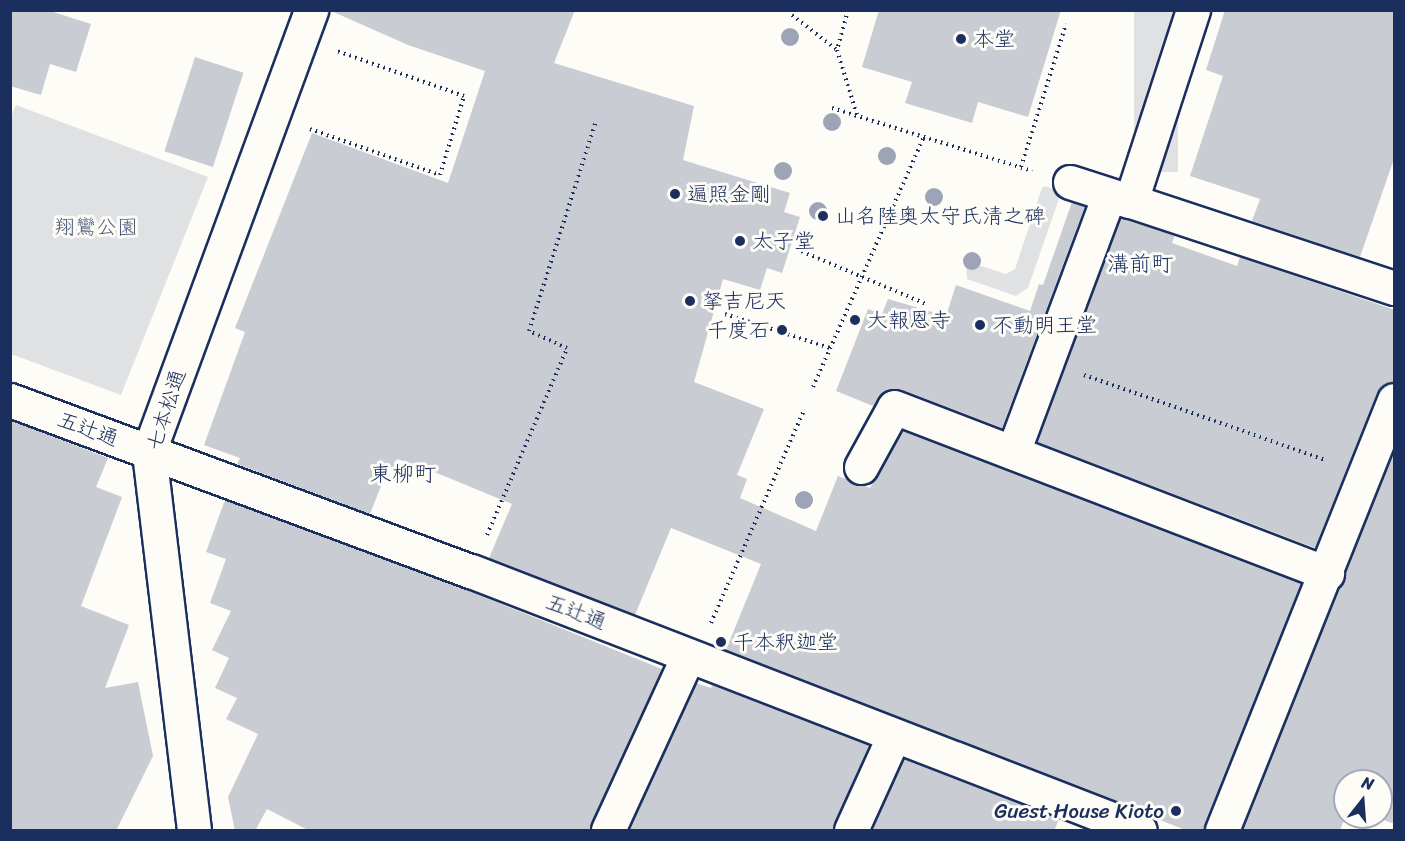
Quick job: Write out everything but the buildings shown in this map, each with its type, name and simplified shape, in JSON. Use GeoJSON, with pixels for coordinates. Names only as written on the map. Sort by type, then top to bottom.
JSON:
{"type":"FeatureCollection","features":[{"type":"Feature","properties":{"kind":"street"},"geometry":{"type":"LineString","coordinates":[[1013,452],[1048,363],[1126,191],[1192,10]]}},
{"type":"Feature","properties":{"kind":"street","name":"七本松通"},"geometry":{"type":"LineString","coordinates":[[194,831],[149,451],[306,24]]}},
{"type":"Feature","properties":{"kind":"street"},"geometry":{"type":"LineString","coordinates":[[1070,182],[1126,191],[1395,288]]}},
{"type":"Feature","properties":{"kind":"street","name":"五辻通"},"geometry":{"type":"LineString","coordinates":[[10,400],[471,571],[894,735],[1106,825],[1140,831]]}},
{"type":"Feature","properties":{"kind":"street"},"geometry":{"type":"LineString","coordinates":[[1222,831],[1395,400]]}},
{"type":"Feature","properties":{"kind":"street"},"geometry":{"type":"LineString","coordinates":[[861,467],[894,407],[1327,573]]}},
{"type":"Feature","properties":{"kind":"street"},"geometry":{"type":"LineString","coordinates":[[608,831],[692,658]]}},
{"type":"Feature","properties":{"kind":"street"},"geometry":{"type":"LineString","coordinates":[[851,831],[894,735]]}},
{"type":"Feature","properties":{"kind":"path"},"geometry":{"type":"LineString","coordinates":[[793,10],[792,15],[837,50]]}},
{"type":"Feature","properties":{"kind":"path"},"geometry":{"type":"LineString","coordinates":[[848,10],[837,50],[857,116]]}},
{"type":"Feature","properties":{"kind":"path"},"geometry":{"type":"LineString","coordinates":[[273,115],[440,176],[464,96],[306,24]]}},
{"type":"Feature","properties":{"kind":"path"},"geometry":{"type":"LineString","coordinates":[[1021,167],[1066,24]]}},
{"type":"Feature","properties":{"kind":"path"},"geometry":{"type":"LineString","coordinates":[[832,108],[1070,182]]}},
{"type":"Feature","properties":{"kind":"path"},"geometry":{"type":"LineString","coordinates":[[471,571],[567,348],[529,331],[596,121]]}},
{"type":"Feature","properties":{"kind":"path"},"geometry":{"type":"LineString","coordinates":[[813,387],[924,137]]}},
{"type":"Feature","properties":{"kind":"path"},"geometry":{"type":"LineString","coordinates":[[796,249],[926,304]]}},
{"type":"Feature","properties":{"kind":"path"},"geometry":{"type":"LineString","coordinates":[[725,314],[830,348]]}},
{"type":"Feature","properties":{"kind":"path"},"geometry":{"type":"LineString","coordinates":[[1048,363],[1366,474]]}},
{"type":"Feature","properties":{"kind":"path"},"geometry":{"type":"LineString","coordinates":[[692,658],[804,410]]}},
{"type":"Feature","properties":{"kind":"green space"},"geometry":{"type":"Polygon","coordinates":[[[1134,11],[1178,11],[1178,172],[1134,172],[1134,11]]]}},
{"type":"Feature","properties":{"kind":"green space","name":"翔鸞公園"},"geometry":{"type":"Polygon","coordinates":[[[16,105],[208,177],[121,395],[11,354],[10,119],[16,105]]]}},
{"type":"Feature","properties":{"kind":"green space"},"geometry":{"type":"Polygon","coordinates":[[[1046,186],[1061,193],[1028,288],[1016,296],[967,279],[966,265],[972,263],[1006,274],[1015,269],[1042,188],[1046,186]]]}},
{"type":"Feature","properties":{"kind":"place","name":"本堂"},"geometry":{"type":"Point","coordinates":[961,39]}},
{"type":"Feature","properties":{"kind":"place","name":"遍照金剛"},"geometry":{"type":"Point","coordinates":[675,194]}},
{"type":"Feature","properties":{"kind":"place","name":"山名陸奥太守氏淸之碑"},"geometry":{"type":"Point","coordinates":[823,216]}},
{"type":"Feature","properties":{"kind":"place","name":"太子堂"},"geometry":{"type":"Point","coordinates":[740,241]}},
{"type":"Feature","properties":{"kind":"place","name":"拏吉尼天"},"geometry":{"type":"Point","coordinates":[690,301]}},
{"type":"Feature","properties":{"kind":"place","name":"大報恩寺"},"geometry":{"type":"Point","coordinates":[855,320]}},
{"type":"Feature","properties":{"kind":"place","name":"不動明王堂"},"geometry":{"type":"Point","coordinates":[980,325]}},
{"type":"Feature","properties":{"kind":"place","name":"千度石"},"geometry":{"type":"Point","coordinates":[782,330]}},
{"type":"Feature","properties":{"kind":"place","name":"千本釈迦堂"},"geometry":{"type":"Point","coordinates":[721,642]}},
{"type":"Feature","properties":{"kind":"place","name":"Guest House Kioto"},"geometry":{"type":"Point","coordinates":[1176,811]}},
{"type":"Feature","properties":{"kind":"district","name":"溝前町"},"geometry":{"type":"Point","coordinates":[1140,264]}},
{"type":"Feature","properties":{"kind":"district","name":"東柳町"},"geometry":{"type":"Point","coordinates":[403,474]}}]}
